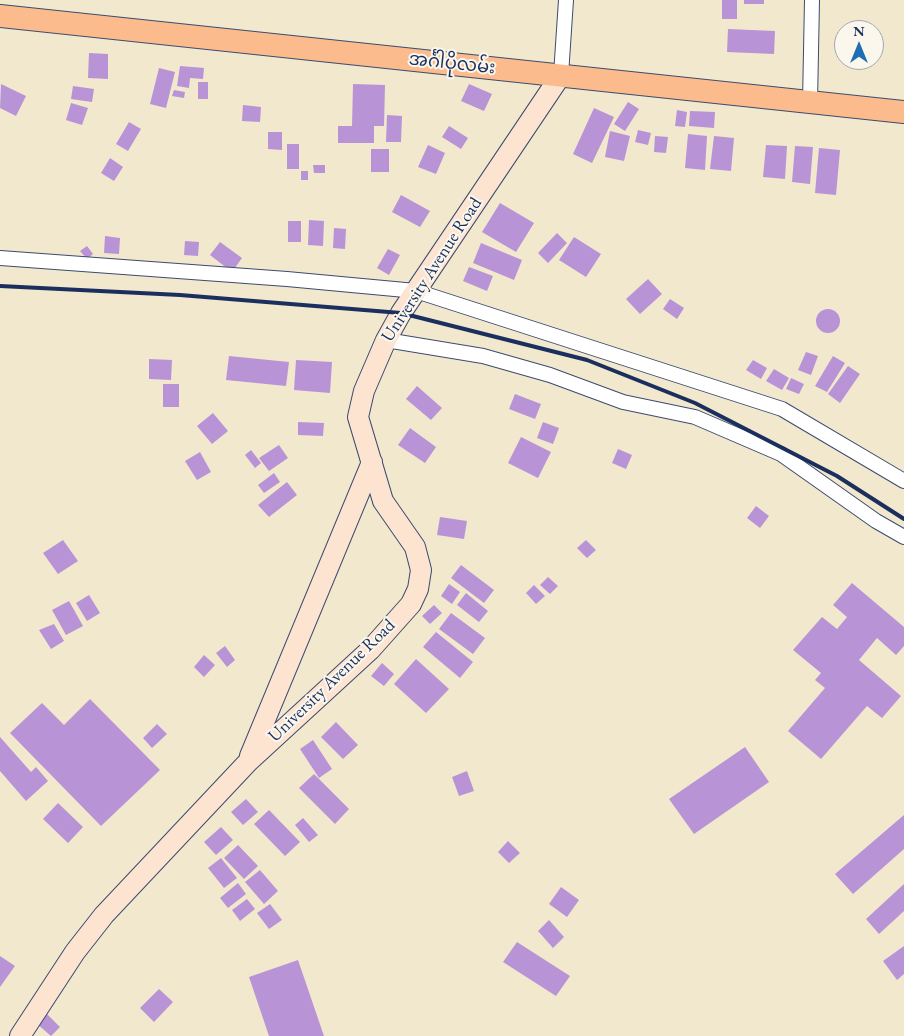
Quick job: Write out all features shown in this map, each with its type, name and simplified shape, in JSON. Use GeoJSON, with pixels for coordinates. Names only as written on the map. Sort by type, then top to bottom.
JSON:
{"type":"FeatureCollection","features":[{"type":"Feature","properties":{"kind":"main road","name":"အင်္ဂါပိုလမ်း"},"geometry":{"type":"LineString","coordinates":[[0,16],[904,112]]}},
{"type":"Feature","properties":{"kind":"main road","name":"University Avenue Road"},"geometry":{"type":"LineString","coordinates":[[20,1036],[75,952],[104,915],[248,762],[370,650],[410,604],[418,589],[421,570],[415,547],[383,501],[358,417],[364,391],[386,340],[416,291],[561,75]]}},
{"type":"Feature","properties":{"kind":"main road"},"geometry":{"type":"LineString","coordinates":[[248,762],[372,462]]}},
{"type":"Feature","properties":{"kind":"street"},"geometry":{"type":"LineString","coordinates":[[561,75],[566,0]]}},
{"type":"Feature","properties":{"kind":"street"},"geometry":{"type":"LineString","coordinates":[[810,103],[812,0]]}},
{"type":"Feature","properties":{"kind":"street"},"geometry":{"type":"LineString","coordinates":[[0,258],[287,279],[416,291],[782,409],[904,481]]}},
{"type":"Feature","properties":{"kind":"street"},"geometry":{"type":"LineString","coordinates":[[386,340],[483,356],[550,375],[623,402],[695,418],[781,454],[876,521],[904,536]]}},
{"type":"Feature","properties":{"kind":"building"},"geometry":{"type":"Polygon","coordinates":[[[722,0],[737,0],[737,19],[722,19],[722,0]]]}},
{"type":"Feature","properties":{"kind":"building"},"geometry":{"type":"Polygon","coordinates":[[[744,0],[764,0],[764,4],[744,4],[744,0]]]}},
{"type":"Feature","properties":{"kind":"building"},"geometry":{"type":"Polygon","coordinates":[[[728,29],[775,31],[774,54],[727,52],[728,29]]]}},
{"type":"Feature","properties":{"kind":"building"},"geometry":{"type":"Polygon","coordinates":[[[89,53],[108,54],[108,79],[88,78],[89,53]]]}},
{"type":"Feature","properties":{"kind":"building"},"geometry":{"type":"Polygon","coordinates":[[[180,66],[204,68],[203,79],[190,78],[189,88],[177,86],[180,66]]]}},
{"type":"Feature","properties":{"kind":"building"},"geometry":{"type":"Polygon","coordinates":[[[159,68],[175,72],[166,108],[150,104],[159,68]]]}},
{"type":"Feature","properties":{"kind":"building"},"geometry":{"type":"Polygon","coordinates":[[[198,82],[208,82],[208,99],[198,99],[198,82]]]}},
{"type":"Feature","properties":{"kind":"building"},"geometry":{"type":"Polygon","coordinates":[[[1,84],[26,96],[16,116],[0,108],[1,84]]]}},
{"type":"Feature","properties":{"kind":"building"},"geometry":{"type":"Polygon","coordinates":[[[353,84],[385,85],[384,126],[374,126],[374,143],[338,143],[338,126],[352,126],[353,84]]]}},
{"type":"Feature","properties":{"kind":"building"},"geometry":{"type":"Polygon","coordinates":[[[469,84],[492,94],[484,111],[461,101],[469,84]]]}},
{"type":"Feature","properties":{"kind":"building"},"geometry":{"type":"Polygon","coordinates":[[[73,86],[94,89],[92,102],[71,99],[73,86]]]}},
{"type":"Feature","properties":{"kind":"building"},"geometry":{"type":"Polygon","coordinates":[[[174,90],[185,92],[184,98],[172,96],[174,90]]]}},
{"type":"Feature","properties":{"kind":"building"},"geometry":{"type":"Polygon","coordinates":[[[628,102],[639,109],[625,131],[614,124],[628,102]]]}},
{"type":"Feature","properties":{"kind":"building"},"geometry":{"type":"Polygon","coordinates":[[[71,103],[88,108],[82,125],[66,120],[71,103]]]}},
{"type":"Feature","properties":{"kind":"building"},"geometry":{"type":"Polygon","coordinates":[[[243,105],[261,107],[260,122],[242,121],[243,105]]]}},
{"type":"Feature","properties":{"kind":"building"},"geometry":{"type":"Polygon","coordinates":[[[594,108],[614,117],[592,163],[573,154],[594,108]]]}},
{"type":"Feature","properties":{"kind":"building"},"geometry":{"type":"Polygon","coordinates":[[[677,110],[687,112],[685,127],[675,126],[677,110]]]}},
{"type":"Feature","properties":{"kind":"building"},"geometry":{"type":"Polygon","coordinates":[[[690,111],[715,112],[714,128],[689,126],[690,111]]]}},
{"type":"Feature","properties":{"kind":"building"},"geometry":{"type":"Polygon","coordinates":[[[387,115],[402,116],[401,142],[386,142],[387,115]]]}},
{"type":"Feature","properties":{"kind":"building"},"geometry":{"type":"Polygon","coordinates":[[[129,122],[141,129],[128,151],[116,144],[129,122]]]}},
{"type":"Feature","properties":{"kind":"building"},"geometry":{"type":"Polygon","coordinates":[[[449,126],[468,138],[461,149],[442,137],[449,126]]]}},
{"type":"Feature","properties":{"kind":"building"},"geometry":{"type":"Polygon","coordinates":[[[638,130],[651,133],[648,145],[635,142],[638,130]]]}},
{"type":"Feature","properties":{"kind":"building"},"geometry":{"type":"Polygon","coordinates":[[[610,131],[630,136],[624,161],[605,157],[610,131]]]}},
{"type":"Feature","properties":{"kind":"building"},"geometry":{"type":"Polygon","coordinates":[[[268,132],[282,132],[282,150],[268,149],[268,132]]]}},
{"type":"Feature","properties":{"kind":"building"},"geometry":{"type":"Polygon","coordinates":[[[688,134],[707,136],[705,170],[685,168],[688,134]]]}},
{"type":"Feature","properties":{"kind":"building"},"geometry":{"type":"Polygon","coordinates":[[[655,136],[668,137],[666,153],[654,152],[655,136]]]}},
{"type":"Feature","properties":{"kind":"building"},"geometry":{"type":"Polygon","coordinates":[[[714,136],[734,138],[731,171],[710,169],[714,136]]]}},
{"type":"Feature","properties":{"kind":"building"},"geometry":{"type":"Polygon","coordinates":[[[287,144],[299,144],[299,169],[287,169],[287,144]]]}},
{"type":"Feature","properties":{"kind":"building"},"geometry":{"type":"Polygon","coordinates":[[[428,145],[445,153],[436,174],[418,167],[428,145]]]}},
{"type":"Feature","properties":{"kind":"building"},"geometry":{"type":"Polygon","coordinates":[[[766,145],[787,146],[785,179],[763,177],[766,145]]]}},
{"type":"Feature","properties":{"kind":"building"},"geometry":{"type":"Polygon","coordinates":[[[795,146],[813,147],[810,184],[792,182],[795,146]]]}},
{"type":"Feature","properties":{"kind":"building"},"geometry":{"type":"Polygon","coordinates":[[[819,148],[840,150],[836,195],[815,193],[819,148]]]}},
{"type":"Feature","properties":{"kind":"building"},"geometry":{"type":"Polygon","coordinates":[[[371,149],[389,149],[389,172],[371,172],[371,149]]]}},
{"type":"Feature","properties":{"kind":"building"},"geometry":{"type":"Polygon","coordinates":[[[110,158],[123,167],[114,181],[101,173],[110,158]]]}},
{"type":"Feature","properties":{"kind":"building"},"geometry":{"type":"Polygon","coordinates":[[[313,165],[325,165],[325,173],[314,173],[313,165]]]}},
{"type":"Feature","properties":{"kind":"building"},"geometry":{"type":"Polygon","coordinates":[[[301,171],[308,171],[308,180],[301,180],[301,171]]]}},
{"type":"Feature","properties":{"kind":"building"},"geometry":{"type":"Polygon","coordinates":[[[401,195],[430,211],[420,227],[392,212],[401,195]]]}},
{"type":"Feature","properties":{"kind":"building"},"geometry":{"type":"Polygon","coordinates":[[[500,203],[534,223],[516,252],[482,232],[500,203]]]}},
{"type":"Feature","properties":{"kind":"building"},"geometry":{"type":"Polygon","coordinates":[[[309,220],[324,221],[323,246],[308,245],[309,220]]]}},
{"type":"Feature","properties":{"kind":"building"},"geometry":{"type":"Polygon","coordinates":[[[288,221],[301,221],[301,242],[288,242],[288,221]]]}},
{"type":"Feature","properties":{"kind":"building"},"geometry":{"type":"Polygon","coordinates":[[[334,228],[346,229],[345,249],[333,248],[334,228]]]}},
{"type":"Feature","properties":{"kind":"building"},"geometry":{"type":"Polygon","coordinates":[[[557,233],[567,243],[548,263],[538,253],[557,233]]]}},
{"type":"Feature","properties":{"kind":"building"},"geometry":{"type":"Polygon","coordinates":[[[105,236],[120,238],[119,254],[104,253],[105,236]]]}},
{"type":"Feature","properties":{"kind":"building"},"geometry":{"type":"Polygon","coordinates":[[[574,237],[601,254],[586,277],[559,260],[574,237]]]}},
{"type":"Feature","properties":{"kind":"building"},"geometry":{"type":"Polygon","coordinates":[[[185,241],[199,242],[198,256],[184,255],[185,241]]]}},
{"type":"Feature","properties":{"kind":"building"},"geometry":{"type":"Polygon","coordinates":[[[220,242],[242,258],[232,272],[210,255],[220,242]]]}},
{"type":"Feature","properties":{"kind":"building"},"geometry":{"type":"Polygon","coordinates":[[[481,243],[522,260],[514,280],[473,263],[481,243]]]}},
{"type":"Feature","properties":{"kind":"building"},"geometry":{"type":"Polygon","coordinates":[[[87,246],[93,254],[87,259],[80,251],[87,246]]]}},
{"type":"Feature","properties":{"kind":"building"},"geometry":{"type":"Polygon","coordinates":[[[388,249],[400,255],[389,275],[377,268],[388,249]]]}},
{"type":"Feature","properties":{"kind":"building"},"geometry":{"type":"Polygon","coordinates":[[[469,267],[493,276],[487,291],[463,281],[469,267]]]}},
{"type":"Feature","properties":{"kind":"building"},"geometry":{"type":"Polygon","coordinates":[[[648,279],[662,294],[640,314],[626,299],[648,279]]]}},
{"type":"Feature","properties":{"kind":"building"},"geometry":{"type":"Polygon","coordinates":[[[670,299],[684,308],[677,319],[663,309],[670,299]]]}},
{"type":"Feature","properties":{"kind":"building"},"geometry":{"type":"Polygon","coordinates":[[[828,309],[833,310],[839,316],[839,326],[833,332],[828,333],[823,332],[817,326],[816,321],[817,316],[823,310],[828,309]]]}},
{"type":"Feature","properties":{"kind":"building"},"geometry":{"type":"Polygon","coordinates":[[[806,352],[818,356],[811,375],[798,370],[806,352]]]}},
{"type":"Feature","properties":{"kind":"building"},"geometry":{"type":"Polygon","coordinates":[[[229,356],[289,362],[286,386],[226,380],[229,356]]]}},
{"type":"Feature","properties":{"kind":"building"},"geometry":{"type":"Polygon","coordinates":[[[833,356],[845,363],[827,392],[815,386],[833,356]]]}},
{"type":"Feature","properties":{"kind":"building"},"geometry":{"type":"Polygon","coordinates":[[[149,359],[172,360],[171,380],[149,379],[149,359]]]}},
{"type":"Feature","properties":{"kind":"building"},"geometry":{"type":"Polygon","coordinates":[[[296,360],[332,362],[330,393],[294,390],[296,360]]]}},
{"type":"Feature","properties":{"kind":"building"},"geometry":{"type":"Polygon","coordinates":[[[753,360],[767,368],[761,379],[746,370],[753,360]]]}},
{"type":"Feature","properties":{"kind":"building"},"geometry":{"type":"Polygon","coordinates":[[[848,366],[860,374],[840,403],[828,394],[848,366]]]}},
{"type":"Feature","properties":{"kind":"building"},"geometry":{"type":"Polygon","coordinates":[[[774,369],[789,378],[782,390],[766,381],[774,369]]]}},
{"type":"Feature","properties":{"kind":"building"},"geometry":{"type":"Polygon","coordinates":[[[791,378],[804,384],[799,394],[786,389],[791,378]]]}},
{"type":"Feature","properties":{"kind":"building"},"geometry":{"type":"Polygon","coordinates":[[[163,384],[179,384],[179,407],[163,407],[163,384]]]}},
{"type":"Feature","properties":{"kind":"building"},"geometry":{"type":"Polygon","coordinates":[[[417,386],[442,408],[431,420],[406,399],[417,386]]]}},
{"type":"Feature","properties":{"kind":"building"},"geometry":{"type":"Polygon","coordinates":[[[515,394],[541,404],[535,419],[509,409],[515,394]]]}},
{"type":"Feature","properties":{"kind":"building"},"geometry":{"type":"Polygon","coordinates":[[[213,413],[228,431],[212,444],[197,426],[213,413]]]}},
{"type":"Feature","properties":{"kind":"building"},"geometry":{"type":"Polygon","coordinates":[[[298,422],[324,423],[323,436],[298,435],[298,422]]]}},
{"type":"Feature","properties":{"kind":"building"},"geometry":{"type":"Polygon","coordinates":[[[543,422],[559,428],[553,444],[537,438],[543,422]]]}},
{"type":"Feature","properties":{"kind":"building"},"geometry":{"type":"Polygon","coordinates":[[[410,428],[436,447],[425,463],[398,445],[410,428]]]}},
{"type":"Feature","properties":{"kind":"building"},"geometry":{"type":"Polygon","coordinates":[[[521,437],[551,452],[538,478],[508,463],[521,437]]]}},
{"type":"Feature","properties":{"kind":"building"},"geometry":{"type":"Polygon","coordinates":[[[279,445],[288,458],[269,471],[259,458],[279,445]]]}},
{"type":"Feature","properties":{"kind":"building"},"geometry":{"type":"Polygon","coordinates":[[[618,449],[632,455],[626,469],[612,463],[618,449]]]}},
{"type":"Feature","properties":{"kind":"building"},"geometry":{"type":"Polygon","coordinates":[[[251,450],[261,463],[255,468],[245,455],[251,450]]]}},
{"type":"Feature","properties":{"kind":"building"},"geometry":{"type":"Polygon","coordinates":[[[200,452],[211,472],[197,480],[185,461],[200,452]]]}},
{"type":"Feature","properties":{"kind":"building"},"geometry":{"type":"Polygon","coordinates":[[[274,473],[280,482],[264,493],[258,485],[274,473]]]}},
{"type":"Feature","properties":{"kind":"building"},"geometry":{"type":"Polygon","coordinates":[[[287,482],[297,495],[269,517],[258,505],[287,482]]]}},
{"type":"Feature","properties":{"kind":"building"},"geometry":{"type":"Polygon","coordinates":[[[756,506],[769,516],[760,528],[747,518],[756,506]]]}},
{"type":"Feature","properties":{"kind":"building"},"geometry":{"type":"Polygon","coordinates":[[[440,517],[467,521],[464,539],[437,535],[440,517]]]}},
{"type":"Feature","properties":{"kind":"building"},"geometry":{"type":"Polygon","coordinates":[[[63,540],[78,561],[58,574],[43,553],[63,540]]]}},
{"type":"Feature","properties":{"kind":"building"},"geometry":{"type":"Polygon","coordinates":[[[586,540],[596,550],[587,558],[577,548],[586,540]]]}},
{"type":"Feature","properties":{"kind":"building"},"geometry":{"type":"Polygon","coordinates":[[[461,565],[494,590],[484,603],[451,578],[461,565]]]}},
{"type":"Feature","properties":{"kind":"building"},"geometry":{"type":"Polygon","coordinates":[[[548,577],[558,586],[550,594],[540,585],[548,577]]]}},
{"type":"Feature","properties":{"kind":"building"},"geometry":{"type":"Polygon","coordinates":[[[852,583],[904,627],[904,646],[896,655],[877,638],[859,660],[901,696],[882,718],[867,706],[821,759],[788,731],[825,688],[815,680],[821,673],[793,650],[822,617],[837,629],[847,617],[833,605],[852,583]]]}},
{"type":"Feature","properties":{"kind":"building"},"geometry":{"type":"Polygon","coordinates":[[[449,584],[460,592],[452,604],[441,596],[449,584]]]}},
{"type":"Feature","properties":{"kind":"building"},"geometry":{"type":"Polygon","coordinates":[[[534,585],[545,596],[536,604],[526,593],[534,585]]]}},
{"type":"Feature","properties":{"kind":"building"},"geometry":{"type":"Polygon","coordinates":[[[466,593],[488,611],[479,622],[457,605],[466,593]]]}},
{"type":"Feature","properties":{"kind":"building"},"geometry":{"type":"Polygon","coordinates":[[[89,595],[100,613],[87,621],[76,603],[89,595]]]}},
{"type":"Feature","properties":{"kind":"building"},"geometry":{"type":"Polygon","coordinates":[[[69,601],[83,626],[66,635],[52,610],[69,601]]]}},
{"type":"Feature","properties":{"kind":"building"},"geometry":{"type":"Polygon","coordinates":[[[434,605],[442,613],[430,624],[422,616],[434,605]]]}},
{"type":"Feature","properties":{"kind":"building"},"geometry":{"type":"Polygon","coordinates":[[[451,613],[485,638],[473,654],[439,629],[451,613]]]}},
{"type":"Feature","properties":{"kind":"building"},"geometry":{"type":"Polygon","coordinates":[[[54,624],[64,641],[51,649],[39,630],[54,624]]]}},
{"type":"Feature","properties":{"kind":"building"},"geometry":{"type":"Polygon","coordinates":[[[436,632],[473,662],[460,678],[423,647],[436,632]]]}},
{"type":"Feature","properties":{"kind":"building"},"geometry":{"type":"Polygon","coordinates":[[[225,646],[235,660],[227,667],[216,653],[225,646]]]}},
{"type":"Feature","properties":{"kind":"building"},"geometry":{"type":"Polygon","coordinates":[[[204,655],[215,665],[204,677],[194,667],[204,655]]]}},
{"type":"Feature","properties":{"kind":"building"},"geometry":{"type":"Polygon","coordinates":[[[416,659],[449,689],[426,713],[394,684],[416,659]]]}},
{"type":"Feature","properties":{"kind":"building"},"geometry":{"type":"Polygon","coordinates":[[[382,663],[394,674],[384,686],[371,676],[382,663]]]}},
{"type":"Feature","properties":{"kind":"building"},"geometry":{"type":"Polygon","coordinates":[[[90,699],[160,770],[101,826],[10,733],[42,703],[64,725],[90,699]]]}},
{"type":"Feature","properties":{"kind":"building"},"geometry":{"type":"Polygon","coordinates":[[[336,722],[358,745],[343,759],[321,737],[336,722]]]}},
{"type":"Feature","properties":{"kind":"building"},"geometry":{"type":"Polygon","coordinates":[[[157,724],[167,734],[152,748],[143,738],[157,724]]]}},
{"type":"Feature","properties":{"kind":"building"},"geometry":{"type":"Polygon","coordinates":[[[0,737],[31,772],[36,767],[48,781],[26,801],[0,771],[0,737]]]}},
{"type":"Feature","properties":{"kind":"building"},"geometry":{"type":"Polygon","coordinates":[[[313,740],[332,769],[319,778],[300,749],[313,740]]]}},
{"type":"Feature","properties":{"kind":"building"},"geometry":{"type":"Polygon","coordinates":[[[745,747],[769,782],[694,834],[669,799],[745,747]]]}},
{"type":"Feature","properties":{"kind":"building"},"geometry":{"type":"Polygon","coordinates":[[[467,771],[474,791],[459,796],[452,777],[467,771]]]}},
{"type":"Feature","properties":{"kind":"building"},"geometry":{"type":"Polygon","coordinates":[[[314,774],[349,809],[335,824],[299,788],[314,774]]]}},
{"type":"Feature","properties":{"kind":"building"},"geometry":{"type":"Polygon","coordinates":[[[246,799],[258,812],[243,825],[231,812],[246,799]]]}},
{"type":"Feature","properties":{"kind":"building"},"geometry":{"type":"Polygon","coordinates":[[[58,803],[83,827],[68,843],[43,819],[58,803]]]}},
{"type":"Feature","properties":{"kind":"building"},"geometry":{"type":"Polygon","coordinates":[[[269,810],[300,842],[285,856],[254,824],[269,810]]]}},
{"type":"Feature","properties":{"kind":"building"},"geometry":{"type":"Polygon","coordinates":[[[904,815],[904,849],[853,894],[835,874],[904,815]]]}},
{"type":"Feature","properties":{"kind":"building"},"geometry":{"type":"Polygon","coordinates":[[[303,818],[318,835],[309,842],[295,825],[303,818]]]}},
{"type":"Feature","properties":{"kind":"building"},"geometry":{"type":"Polygon","coordinates":[[[221,827],[233,840],[216,855],[204,842],[221,827]]]}},
{"type":"Feature","properties":{"kind":"building"},"geometry":{"type":"Polygon","coordinates":[[[508,841],[520,853],[509,863],[498,852],[508,841]]]}},
{"type":"Feature","properties":{"kind":"building"},"geometry":{"type":"Polygon","coordinates":[[[238,845],[258,866],[244,879],[224,858],[238,845]]]}},
{"type":"Feature","properties":{"kind":"building"},"geometry":{"type":"Polygon","coordinates":[[[221,858],[237,878],[224,888],[208,868],[221,858]]]}},
{"type":"Feature","properties":{"kind":"building"},"geometry":{"type":"Polygon","coordinates":[[[260,870],[278,891],[264,904],[245,882],[260,870]]]}},
{"type":"Feature","properties":{"kind":"building"},"geometry":{"type":"Polygon","coordinates":[[[238,883],[246,894],[228,908],[220,898],[238,883]]]}},
{"type":"Feature","properties":{"kind":"building"},"geometry":{"type":"Polygon","coordinates":[[[904,884],[904,911],[879,934],[866,919],[904,884]]]}},
{"type":"Feature","properties":{"kind":"building"},"geometry":{"type":"Polygon","coordinates":[[[561,887],[579,900],[567,917],[549,904],[561,887]]]}},
{"type":"Feature","properties":{"kind":"building"},"geometry":{"type":"Polygon","coordinates":[[[247,899],[255,909],[240,921],[232,910],[247,899]]]}},
{"type":"Feature","properties":{"kind":"building"},"geometry":{"type":"Polygon","coordinates":[[[270,904],[282,920],[269,929],[257,913],[270,904]]]}},
{"type":"Feature","properties":{"kind":"building"},"geometry":{"type":"Polygon","coordinates":[[[549,920],[564,937],[553,948],[538,931],[549,920]]]}},
{"type":"Feature","properties":{"kind":"building"},"geometry":{"type":"Polygon","coordinates":[[[517,942],[570,976],[556,996],[503,962],[517,942]]]}},
{"type":"Feature","properties":{"kind":"building"},"geometry":{"type":"Polygon","coordinates":[[[904,946],[904,974],[897,980],[883,961],[904,946]]]}},
{"type":"Feature","properties":{"kind":"building"},"geometry":{"type":"Polygon","coordinates":[[[0,956],[15,966],[0,987],[0,956]]]}},
{"type":"Feature","properties":{"kind":"building"},"geometry":{"type":"Polygon","coordinates":[[[298,960],[324,1036],[269,1036],[249,977],[298,960]]]}},
{"type":"Feature","properties":{"kind":"building"},"geometry":{"type":"Polygon","coordinates":[[[159,989],[173,1002],[154,1022],[140,1008],[159,989]]]}},
{"type":"Feature","properties":{"kind":"building"},"geometry":{"type":"Polygon","coordinates":[[[46,1013],[60,1027],[51,1036],[36,1023],[46,1013]]]}},
{"type":"Feature","properties":{"kind":"railway"},"geometry":{"type":"LineString","coordinates":[[0,286],[180,295],[401,313],[587,360],[695,403],[837,476],[904,519]]}}]}
